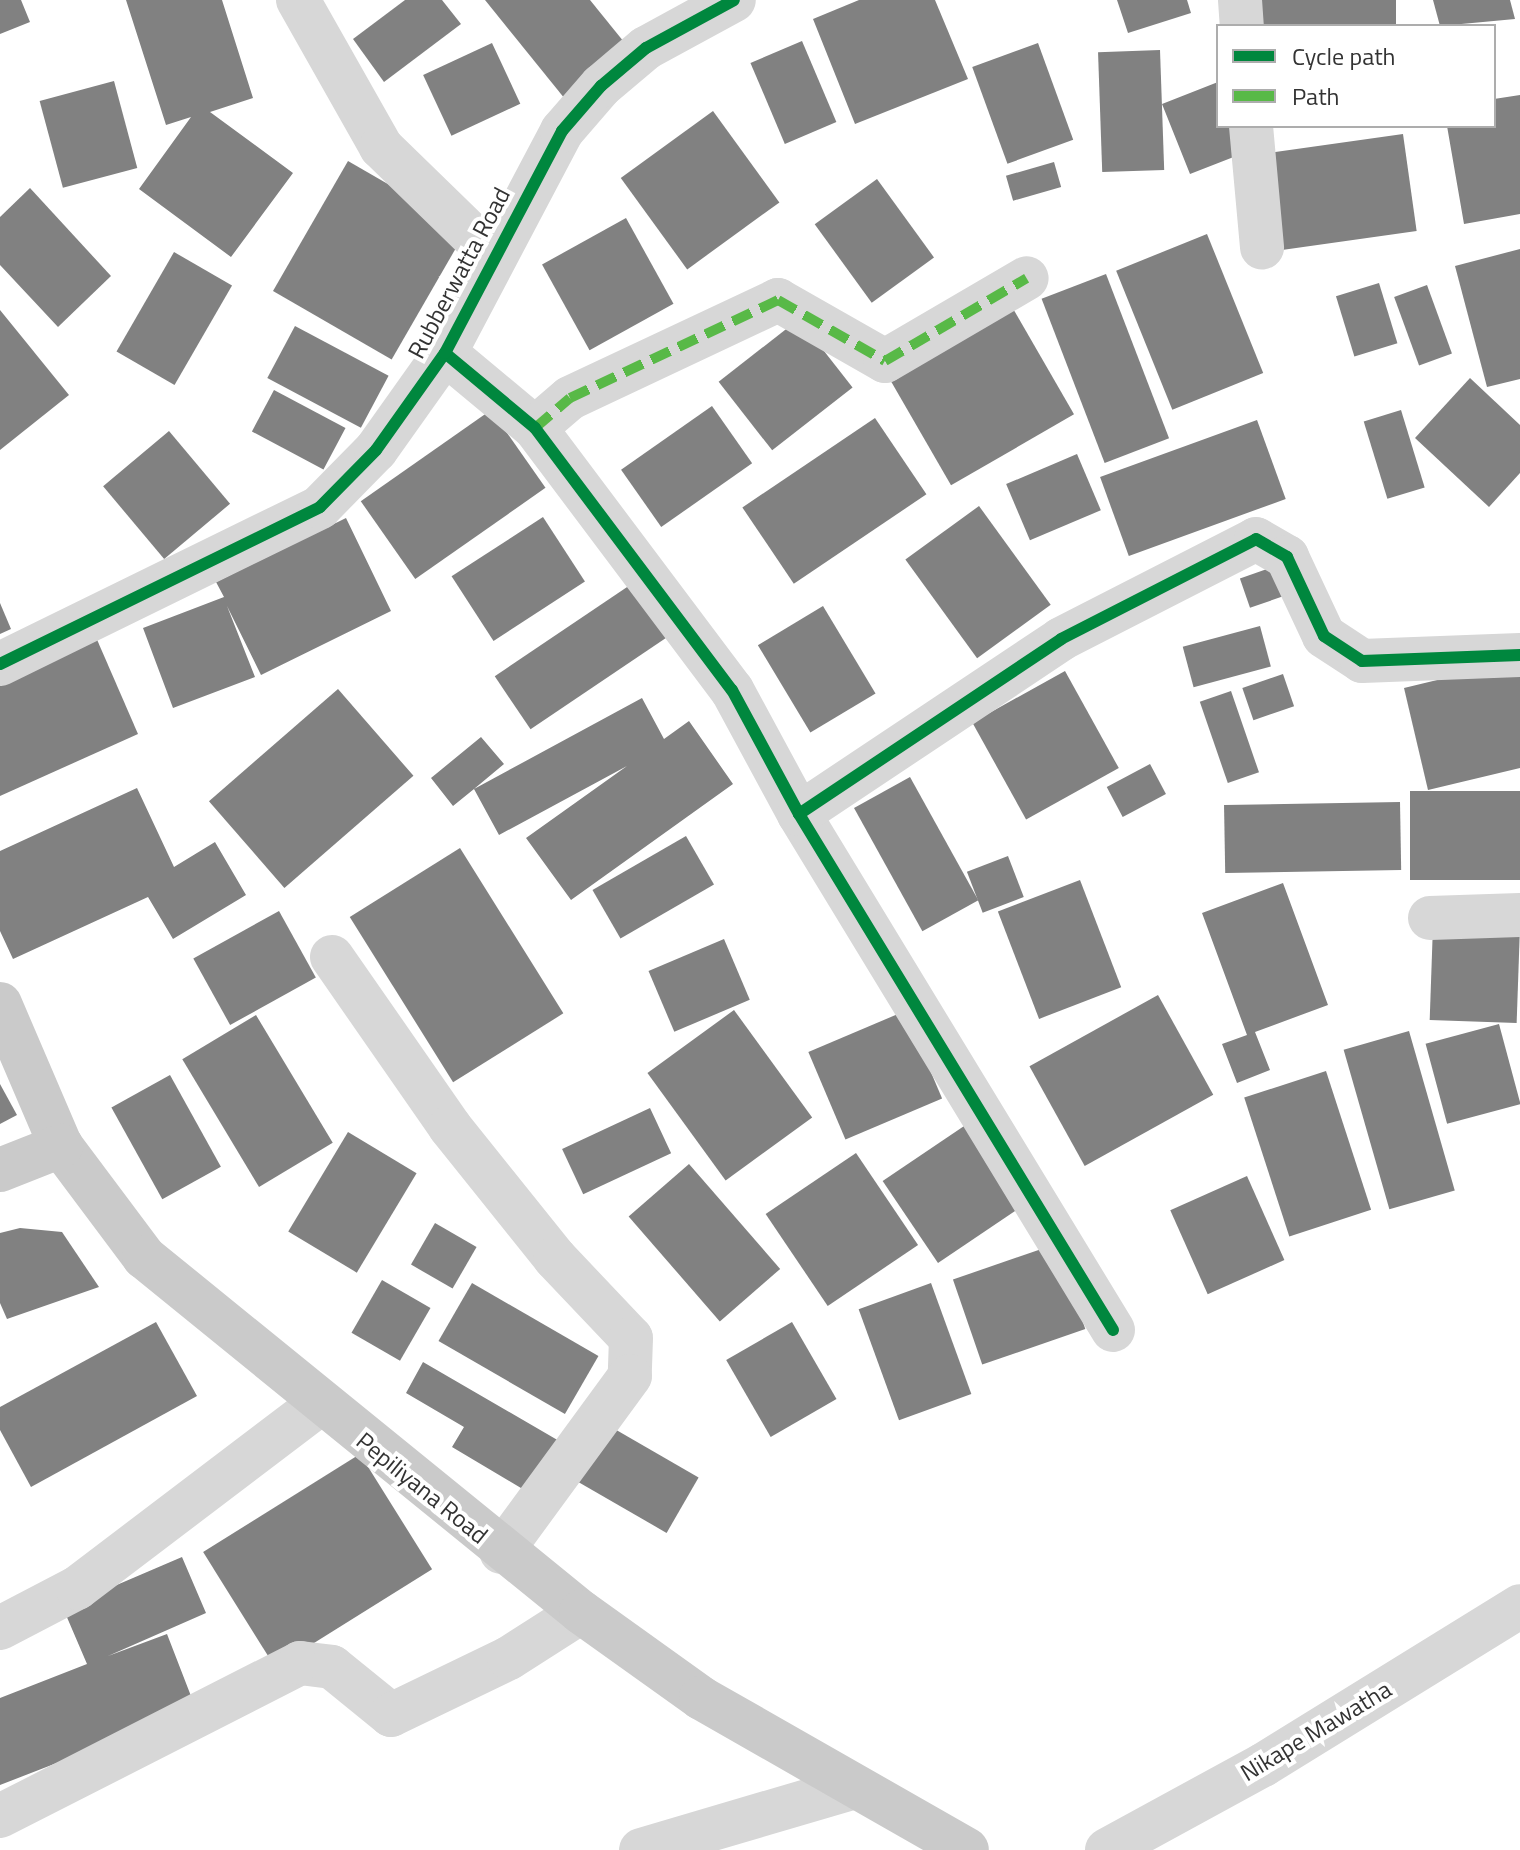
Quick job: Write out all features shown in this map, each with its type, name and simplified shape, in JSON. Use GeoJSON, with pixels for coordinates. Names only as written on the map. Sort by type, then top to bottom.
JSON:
{"type":"FeatureCollection","features":[{"type":"Feature","properties":{"kind":"main road","name":"Pepiliyana Road"},"geometry":{"type":"LineString","coordinates":[[0,1004],[61,1146],[144,1257],[501,1552],[581,1612],[701,1698],[950,1846]]}},
{"type":"Feature","properties":{"kind":"main road"},"geometry":{"type":"LineString","coordinates":[[0,1170],[61,1146]]}},
{"type":"Feature","properties":{"kind":"street"},"geometry":{"type":"LineString","coordinates":[[298,0],[381,147],[493,256]]}},
{"type":"Feature","properties":{"kind":"street"},"geometry":{"type":"LineString","coordinates":[[1240,0],[1242,24]]}},
{"type":"Feature","properties":{"kind":"street","name":"Rubberwatta Road"},"geometry":{"type":"LineString","coordinates":[[0,664],[320,507],[376,450],[445,353],[493,256],[562,131],[601,86],[706,5]]}},
{"type":"Feature","properties":{"kind":"street"},"geometry":{"type":"LineString","coordinates":[[1251,128],[1262,248]]}},
{"type":"Feature","properties":{"kind":"street"},"geometry":{"type":"LineString","coordinates":[[535,428],[570,398],[778,300],[885,361],[1027,278]]}},
{"type":"Feature","properties":{"kind":"street"},"geometry":{"type":"LineString","coordinates":[[445,353],[535,428],[732,690],[799,814],[1113,1330]]}},
{"type":"Feature","properties":{"kind":"street"},"geometry":{"type":"LineString","coordinates":[[799,814],[1061,639],[1256,539],[1287,557],[1324,636],[1362,661],[1520,655]]}},
{"type":"Feature","properties":{"kind":"street"},"geometry":{"type":"LineString","coordinates":[[1430,918],[1520,915]]}},
{"type":"Feature","properties":{"kind":"street"},"geometry":{"type":"LineString","coordinates":[[332,957],[450,1127],[564,1268],[631,1338],[630,1376],[501,1552]]}},
{"type":"Feature","properties":{"kind":"street"},"geometry":{"type":"LineString","coordinates":[[0,1628],[77,1588],[319,1404]]}},
{"type":"Feature","properties":{"kind":"street","name":"Nikape Mawatha"},"geometry":{"type":"LineString","coordinates":[[1107,1850],[1263,1765],[1520,1606]]}},
{"type":"Feature","properties":{"kind":"street"},"geometry":{"type":"LineString","coordinates":[[0,1816],[300,1663],[332,1667],[391,1715],[509,1658],[581,1612]]}},
{"type":"Feature","properties":{"kind":"street"},"geometry":{"type":"LineString","coordinates":[[641,1850],[852,1788]]}},
{"type":"Feature","properties":{"kind":"building"},"geometry":{"type":"Polygon","coordinates":[[[0,0],[21,0],[30,22],[0,34],[0,0]]]}},
{"type":"Feature","properties":{"kind":"building"},"geometry":{"type":"Polygon","coordinates":[[[126,0],[222,0],[253,98],[210,112],[293,173],[231,257],[139,189],[191,117],[166,125],[126,0]]]}},
{"type":"Feature","properties":{"kind":"building"},"geometry":{"type":"Polygon","coordinates":[[[405,0],[442,0],[461,24],[384,82],[353,39],[405,0]]]}},
{"type":"Feature","properties":{"kind":"building"},"geometry":{"type":"Polygon","coordinates":[[[485,0],[590,0],[628,47],[565,99],[485,0]]]}},
{"type":"Feature","properties":{"kind":"building"},"geometry":{"type":"Polygon","coordinates":[[[859,0],[935,0],[968,79],[855,124],[813,19],[859,0]]]}},
{"type":"Feature","properties":{"kind":"building"},"geometry":{"type":"Polygon","coordinates":[[[1117,0],[1187,0],[1191,13],[1128,33],[1117,0]]]}},
{"type":"Feature","properties":{"kind":"building"},"geometry":{"type":"Polygon","coordinates":[[[1253,0],[1396,0],[1396,24],[1253,24],[1253,0]]]}},
{"type":"Feature","properties":{"kind":"building"},"geometry":{"type":"Polygon","coordinates":[[[1433,0],[1510,0],[1515,19],[1461,24],[1439,24],[1433,0]]]}},
{"type":"Feature","properties":{"kind":"building"},"geometry":{"type":"Polygon","coordinates":[[[802,41],[836,122],[785,144],[750,63],[802,41]]]}},
{"type":"Feature","properties":{"kind":"building"},"geometry":{"type":"Polygon","coordinates":[[[492,43],[520,104],[451,136],[423,75],[492,43]]]}},
{"type":"Feature","properties":{"kind":"building"},"geometry":{"type":"Polygon","coordinates":[[[1038,43],[1073,140],[1007,164],[972,67],[1038,43]]]}},
{"type":"Feature","properties":{"kind":"building"},"geometry":{"type":"Polygon","coordinates":[[[1160,50],[1164,170],[1102,172],[1098,52],[1160,50]]]}},
{"type":"Feature","properties":{"kind":"building"},"geometry":{"type":"Polygon","coordinates":[[[114,81],[137,168],[63,188],[40,101],[114,81]]]}},
{"type":"Feature","properties":{"kind":"building"},"geometry":{"type":"Polygon","coordinates":[[[1216,83],[1216,128],[1241,128],[1249,151],[1190,174],[1162,104],[1216,83]]]}},
{"type":"Feature","properties":{"kind":"building"},"geometry":{"type":"Polygon","coordinates":[[[1520,95],[1520,214],[1464,224],[1447,128],[1496,128],[1496,99],[1520,95]]]}},
{"type":"Feature","properties":{"kind":"building"},"geometry":{"type":"Polygon","coordinates":[[[713,111],[779,202],[687,269],[621,178],[713,111]]]}},
{"type":"Feature","properties":{"kind":"building"},"geometry":{"type":"Polygon","coordinates":[[[1403,134],[1417,231],[1282,250],[1268,153],[1403,134]]]}},
{"type":"Feature","properties":{"kind":"building"},"geometry":{"type":"Polygon","coordinates":[[[348,161],[467,230],[392,359],[273,291],[348,161]]]}},
{"type":"Feature","properties":{"kind":"building"},"geometry":{"type":"Polygon","coordinates":[[[1054,162],[1061,187],[1013,201],[1006,176],[1054,162]]]}},
{"type":"Feature","properties":{"kind":"building"},"geometry":{"type":"Polygon","coordinates":[[[877,179],[934,257],[872,303],[815,224],[877,179]]]}},
{"type":"Feature","properties":{"kind":"building"},"geometry":{"type":"Polygon","coordinates":[[[30,188],[111,276],[58,327],[0,265],[0,217],[30,188]]]}},
{"type":"Feature","properties":{"kind":"building"},"geometry":{"type":"Polygon","coordinates":[[[626,218],[674,304],[590,350],[542,265],[626,218]]]}},
{"type":"Feature","properties":{"kind":"building"},"geometry":{"type":"Polygon","coordinates":[[[1207,234],[1263,373],[1172,410],[1116,271],[1207,234]]]}},
{"type":"Feature","properties":{"kind":"building"},"geometry":{"type":"Polygon","coordinates":[[[1520,249],[1520,379],[1487,387],[1455,266],[1520,249]]]}},
{"type":"Feature","properties":{"kind":"building"},"geometry":{"type":"Polygon","coordinates":[[[174,252],[232,286],[175,385],[117,352],[174,252]]]}},
{"type":"Feature","properties":{"kind":"building"},"geometry":{"type":"Polygon","coordinates":[[[1106,274],[1169,438],[1105,463],[1042,299],[1106,274]]]}},
{"type":"Feature","properties":{"kind":"building"},"geometry":{"type":"Polygon","coordinates":[[[1379,283],[1397,343],[1354,356],[1336,296],[1379,283]]]}},
{"type":"Feature","properties":{"kind":"building"},"geometry":{"type":"Polygon","coordinates":[[[1427,285],[1452,354],[1419,366],[1394,297],[1427,285]]]}},
{"type":"Feature","properties":{"kind":"building"},"geometry":{"type":"Polygon","coordinates":[[[1008,300],[1074,414],[951,485],[885,371],[1008,300]]]}},
{"type":"Feature","properties":{"kind":"building"},"geometry":{"type":"Polygon","coordinates":[[[0,310],[69,395],[0,450],[0,310]]]}},
{"type":"Feature","properties":{"kind":"building"},"geometry":{"type":"Polygon","coordinates":[[[799,319],[853,388],[772,450],[719,382],[799,319]]]}},
{"type":"Feature","properties":{"kind":"building"},"geometry":{"type":"Polygon","coordinates":[[[295,326],[389,376],[361,428],[267,378],[295,326]]]}},
{"type":"Feature","properties":{"kind":"building"},"geometry":{"type":"Polygon","coordinates":[[[1470,378],[1520,425],[1520,473],[1489,507],[1415,438],[1470,378]]]}},
{"type":"Feature","properties":{"kind":"building"},"geometry":{"type":"Polygon","coordinates":[[[274,390],[346,428],[323,470],[252,431],[274,390]]]}},
{"type":"Feature","properties":{"kind":"building"},"geometry":{"type":"Polygon","coordinates":[[[712,406],[752,463],[661,527],[621,470],[712,406]]]}},
{"type":"Feature","properties":{"kind":"building"},"geometry":{"type":"Polygon","coordinates":[[[491,410],[545,488],[415,579],[361,501],[491,410]]]}},
{"type":"Feature","properties":{"kind":"building"},"geometry":{"type":"Polygon","coordinates":[[[1401,410],[1425,487],[1387,499],[1364,421],[1401,410]]]}},
{"type":"Feature","properties":{"kind":"building"},"geometry":{"type":"Polygon","coordinates":[[[875,418],[926,494],[794,584],[742,507],[875,418]]]}},
{"type":"Feature","properties":{"kind":"building"},"geometry":{"type":"Polygon","coordinates":[[[1257,420],[1286,499],[1129,556],[1100,477],[1257,420]]]}},
{"type":"Feature","properties":{"kind":"building"},"geometry":{"type":"Polygon","coordinates":[[[169,431],[230,504],[164,559],[103,486],[169,431]]]}},
{"type":"Feature","properties":{"kind":"building"},"geometry":{"type":"Polygon","coordinates":[[[1077,454],[1101,510],[1030,540],[1006,484],[1077,454]]]}},
{"type":"Feature","properties":{"kind":"building"},"geometry":{"type":"Polygon","coordinates":[[[979,506],[1051,605],[977,658],[905,559],[979,506]]]}},
{"type":"Feature","properties":{"kind":"building"},"geometry":{"type":"Polygon","coordinates":[[[543,517],[585,582],[494,641],[452,576],[543,517]]]}},
{"type":"Feature","properties":{"kind":"building"},"geometry":{"type":"Polygon","coordinates":[[[346,518],[391,611],[261,675],[227,606],[255,677],[173,708],[143,628],[224,597],[216,582],[346,518]]]}},
{"type":"Feature","properties":{"kind":"building"},"geometry":{"type":"Polygon","coordinates":[[[1273,567],[1283,596],[1250,608],[1240,578],[1273,567]]]}},
{"type":"Feature","properties":{"kind":"building"},"geometry":{"type":"Polygon","coordinates":[[[639,579],[675,632],[531,729],[495,676],[639,579]]]}},
{"type":"Feature","properties":{"kind":"building"},"geometry":{"type":"Polygon","coordinates":[[[0,603],[11,629],[0,634],[0,603]]]}},
{"type":"Feature","properties":{"kind":"building"},"geometry":{"type":"Polygon","coordinates":[[[823,606],[876,693],[810,733],[758,645],[823,606]]]}},
{"type":"Feature","properties":{"kind":"building"},"geometry":{"type":"Polygon","coordinates":[[[1260,626],[1271,667],[1194,687],[1183,647],[1260,626]]]}},
{"type":"Feature","properties":{"kind":"building"},"geometry":{"type":"Polygon","coordinates":[[[95,635],[138,734],[0,796],[0,676],[95,635]]]}},
{"type":"Feature","properties":{"kind":"building"},"geometry":{"type":"Polygon","coordinates":[[[1520,660],[1520,768],[1428,790],[1404,688],[1520,660]]]}},
{"type":"Feature","properties":{"kind":"building"},"geometry":{"type":"Polygon","coordinates":[[[1065,671],[1119,768],[1026,819],[972,722],[1065,671]]]}},
{"type":"Feature","properties":{"kind":"building"},"geometry":{"type":"Polygon","coordinates":[[[1283,674],[1294,706],[1253,720],[1242,688],[1283,674]]]}},
{"type":"Feature","properties":{"kind":"building"},"geometry":{"type":"Polygon","coordinates":[[[338,689],[413,776],[284,888],[209,801],[338,689]]]}},
{"type":"Feature","properties":{"kind":"building"},"geometry":{"type":"Polygon","coordinates":[[[1231,691],[1259,772],[1228,783],[1200,702],[1231,691]]]}},
{"type":"Feature","properties":{"kind":"building"},"geometry":{"type":"Polygon","coordinates":[[[642,698],[664,739],[689,721],[733,784],[571,900],[526,838],[627,766],[499,835],[474,789],[642,698]]]}},
{"type":"Feature","properties":{"kind":"building"},"geometry":{"type":"Polygon","coordinates":[[[481,737],[504,764],[453,806],[431,778],[481,737]]]}},
{"type":"Feature","properties":{"kind":"building"},"geometry":{"type":"Polygon","coordinates":[[[1150,764],[1166,794],[1123,817],[1107,787],[1150,764]]]}},
{"type":"Feature","properties":{"kind":"building"},"geometry":{"type":"Polygon","coordinates":[[[910,777],[978,900],[922,931],[854,808],[910,777]]]}},
{"type":"Feature","properties":{"kind":"building"},"geometry":{"type":"Polygon","coordinates":[[[137,788],[174,867],[215,842],[246,895],[173,939],[148,897],[13,959],[0,931],[0,851],[137,788]]]}},
{"type":"Feature","properties":{"kind":"building"},"geometry":{"type":"Polygon","coordinates":[[[1410,791],[1520,791],[1520,880],[1410,880],[1410,791]]]}},
{"type":"Feature","properties":{"kind":"building"},"geometry":{"type":"Polygon","coordinates":[[[1400,802],[1401,870],[1225,873],[1224,805],[1400,802]]]}},
{"type":"Feature","properties":{"kind":"building"},"geometry":{"type":"Polygon","coordinates":[[[686,836],[714,884],[620,938],[592,890],[686,836]]]}},
{"type":"Feature","properties":{"kind":"building"},"geometry":{"type":"Polygon","coordinates":[[[460,848],[563,1013],[453,1082],[350,917],[460,848]]]}},
{"type":"Feature","properties":{"kind":"building"},"geometry":{"type":"Polygon","coordinates":[[[1008,856],[1024,897],[983,913],[967,872],[1008,856]]]}},
{"type":"Feature","properties":{"kind":"building"},"geometry":{"type":"Polygon","coordinates":[[[1080,880],[1121,987],[1039,1019],[998,912],[1080,880]]]}},
{"type":"Feature","properties":{"kind":"building"},"geometry":{"type":"Polygon","coordinates":[[[1283,883],[1328,1005],[1255,1032],[1270,1070],[1237,1083],[1222,1044],[1247,1035],[1202,913],[1283,883]]]}},
{"type":"Feature","properties":{"kind":"building"},"geometry":{"type":"Polygon","coordinates":[[[279,911],[316,977],[230,1025],[193,959],[279,911]]]}},
{"type":"Feature","properties":{"kind":"building"},"geometry":{"type":"Polygon","coordinates":[[[1433,925],[1520,928],[1517,1023],[1430,1020],[1433,925]]]}},
{"type":"Feature","properties":{"kind":"building"},"geometry":{"type":"Polygon","coordinates":[[[724,939],[750,1000],[674,1032],[649,971],[724,939]]]}},
{"type":"Feature","properties":{"kind":"building"},"geometry":{"type":"Polygon","coordinates":[[[1158,995],[1213,1095],[1085,1166],[1029,1066],[1158,995]]]}},
{"type":"Feature","properties":{"kind":"building"},"geometry":{"type":"Polygon","coordinates":[[[734,1010],[812,1118],[726,1180],[647,1073],[734,1010]]]}},
{"type":"Feature","properties":{"kind":"building"},"geometry":{"type":"Polygon","coordinates":[[[905,1011],[942,1098],[845,1139],[808,1052],[905,1011]]]}},
{"type":"Feature","properties":{"kind":"building"},"geometry":{"type":"Polygon","coordinates":[[[256,1015],[333,1143],[259,1187],[182,1059],[256,1015]]]}},
{"type":"Feature","properties":{"kind":"building"},"geometry":{"type":"Polygon","coordinates":[[[1499,1024],[1520,1104],[1447,1124],[1426,1044],[1499,1024]]]}},
{"type":"Feature","properties":{"kind":"building"},"geometry":{"type":"Polygon","coordinates":[[[1409,1031],[1455,1191],[1389,1209],[1344,1050],[1409,1031]]]}},
{"type":"Feature","properties":{"kind":"building"},"geometry":{"type":"Polygon","coordinates":[[[1326,1071],[1371,1210],[1289,1236],[1244,1098],[1326,1071]]]}},
{"type":"Feature","properties":{"kind":"building"},"geometry":{"type":"Polygon","coordinates":[[[170,1075],[221,1167],[162,1199],[111,1107],[170,1075]]]}},
{"type":"Feature","properties":{"kind":"building"},"geometry":{"type":"Polygon","coordinates":[[[0,1084],[17,1115],[0,1124],[0,1084]]]}},
{"type":"Feature","properties":{"kind":"building"},"geometry":{"type":"Polygon","coordinates":[[[650,1108],[671,1153],[583,1194],[562,1149],[650,1108]]]}},
{"type":"Feature","properties":{"kind":"building"},"geometry":{"type":"Polygon","coordinates":[[[973,1120],[1028,1202],[938,1263],[883,1181],[973,1120]]]}},
{"type":"Feature","properties":{"kind":"building"},"geometry":{"type":"Polygon","coordinates":[[[348,1132],[417,1173],[357,1273],[288,1231],[348,1132]]]}},
{"type":"Feature","properties":{"kind":"building"},"geometry":{"type":"Polygon","coordinates":[[[856,1153],[918,1245],[828,1306],[766,1214],[856,1153]]]}},
{"type":"Feature","properties":{"kind":"building"},"geometry":{"type":"Polygon","coordinates":[[[689,1164],[780,1269],[720,1321],[629,1216],[689,1164]]]}},
{"type":"Feature","properties":{"kind":"building"},"geometry":{"type":"Polygon","coordinates":[[[1247,1176],[1284,1260],[1208,1294],[1170,1210],[1247,1176]]]}},
{"type":"Feature","properties":{"kind":"building"},"geometry":{"type":"Polygon","coordinates":[[[435,1223],[477,1247],[453,1289],[411,1265],[435,1223]]]}},
{"type":"Feature","properties":{"kind":"building"},"geometry":{"type":"Polygon","coordinates":[[[20,1228],[62,1232],[99,1287],[7,1319],[0,1303],[0,1233],[20,1228]]]}},
{"type":"Feature","properties":{"kind":"building"},"geometry":{"type":"Polygon","coordinates":[[[1056,1244],[1085,1329],[982,1365],[953,1279],[1056,1244]]]}},
{"type":"Feature","properties":{"kind":"building"},"geometry":{"type":"Polygon","coordinates":[[[382,1280],[430,1308],[400,1361],[352,1333],[382,1280]]]}},
{"type":"Feature","properties":{"kind":"building"},"geometry":{"type":"Polygon","coordinates":[[[472,1283],[598,1356],[565,1414],[438,1341],[472,1283]]]}},
{"type":"Feature","properties":{"kind":"building"},"geometry":{"type":"Polygon","coordinates":[[[931,1283],[971,1394],[899,1420],[859,1309],[931,1283]]]}},
{"type":"Feature","properties":{"kind":"building"},"geometry":{"type":"Polygon","coordinates":[[[156,1322],[197,1396],[31,1487],[0,1430],[0,1407],[156,1322]]]}},
{"type":"Feature","properties":{"kind":"building"},"geometry":{"type":"Polygon","coordinates":[[[792,1322],[836,1399],[771,1437],[726,1360],[792,1322]]]}},
{"type":"Feature","properties":{"kind":"building"},"geometry":{"type":"Polygon","coordinates":[[[423,1362],[566,1445],[536,1497],[452,1447],[464,1427],[406,1393],[423,1362]]]}},
{"type":"Feature","properties":{"kind":"building"},"geometry":{"type":"Polygon","coordinates":[[[599,1420],[699,1478],[667,1533],[567,1475],[599,1420]]]}},
{"type":"Feature","properties":{"kind":"building"},"geometry":{"type":"Polygon","coordinates":[[[360,1454],[432,1569],[275,1667],[203,1552],[360,1454]]]}},
{"type":"Feature","properties":{"kind":"building"},"geometry":{"type":"Polygon","coordinates":[[[182,1557],[206,1613],[108,1656],[167,1634],[196,1709],[0,1785],[0,1698],[87,1664],[63,1608],[182,1557]]]}},
{"type":"Feature","properties":{"kind":"marked path"},"geometry":{"type":"LineString","coordinates":[[535,428],[570,398],[778,300],[885,361],[1027,278]]}},
{"type":"Feature","properties":{"kind":"cycle path"},"geometry":{"type":"LineString","coordinates":[[0,664],[320,507],[376,450],[445,353],[562,131],[601,86],[646,48],[734,0]]}},
{"type":"Feature","properties":{"kind":"cycle path"},"geometry":{"type":"LineString","coordinates":[[445,353],[535,428],[732,690],[799,814],[1113,1330]]}},
{"type":"Feature","properties":{"kind":"cycle path"},"geometry":{"type":"LineString","coordinates":[[799,814],[1061,639],[1256,539],[1287,557],[1324,636],[1362,661],[1520,655]]}}]}
